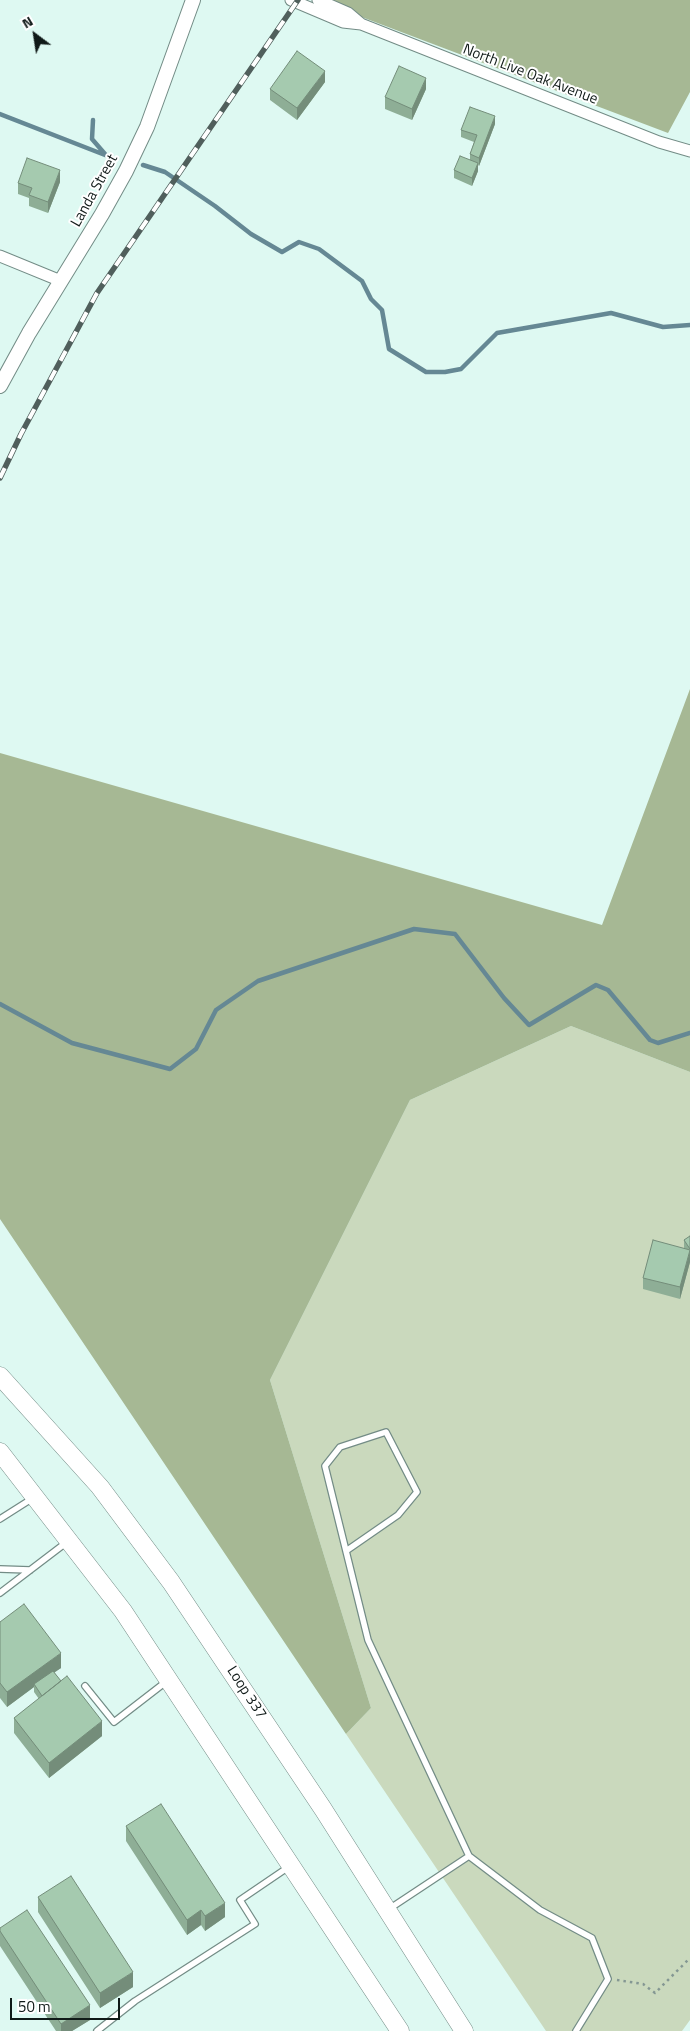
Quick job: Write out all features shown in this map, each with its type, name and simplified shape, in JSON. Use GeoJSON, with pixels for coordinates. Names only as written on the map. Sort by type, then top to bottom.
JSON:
{"type":"FeatureCollection","features":[{"type":"Feature","properties":{"kind":"main road","name":"Loop 337"},"geometry":{"type":"LineString","coordinates":[[0,1376],[100,1487],[166,1575],[256,1708],[464,2031]]}},
{"type":"Feature","properties":{"kind":"main road"},"geometry":{"type":"LineString","coordinates":[[0,1452],[123,1611],[400,2031]]}},
{"type":"Feature","properties":{"kind":"street","name":"Landa Street"},"geometry":{"type":"LineString","coordinates":[[0,386],[29,333],[126,171],[147,127],[193,0]]}},
{"type":"Feature","properties":{"kind":"street","name":"North Live Oak Avenue"},"geometry":{"type":"LineString","coordinates":[[291,0],[343,22],[361,24],[659,142],[690,151]]}},
{"type":"Feature","properties":{"kind":"street","name":"North Live Oak Avenue"},"geometry":{"type":"LineString","coordinates":[[318,0],[348,13],[361,24]]}},
{"type":"Feature","properties":{"kind":"street"},"geometry":{"type":"LineString","coordinates":[[0,256],[61,281]]}},
{"type":"Feature","properties":{"kind":"lane"},"geometry":{"type":"LineString","coordinates":[[346,1550],[398,1515],[417,1492],[386,1432],[340,1447],[325,1466],[368,1640],[469,1856],[540,1910],[592,1938],[608,1978],[576,2031]]}},
{"type":"Feature","properties":{"kind":"lane"},"geometry":{"type":"LineString","coordinates":[[0,1519],[35,1496]]}},
{"type":"Feature","properties":{"kind":"lane"},"geometry":{"type":"LineString","coordinates":[[0,1593],[69,1541]]}},
{"type":"Feature","properties":{"kind":"lane"},"geometry":{"type":"LineString","coordinates":[[0,1569],[30,1570]]}},
{"type":"Feature","properties":{"kind":"lane"},"geometry":{"type":"LineString","coordinates":[[85,1686],[114,1722],[169,1680]]}},
{"type":"Feature","properties":{"kind":"lane"},"geometry":{"type":"LineString","coordinates":[[387,1910],[469,1856]]}},
{"type":"Feature","properties":{"kind":"lane"},"geometry":{"type":"LineString","coordinates":[[98,2031],[135,2001],[255,1924],[240,1900],[291,1865]]}},
{"type":"Feature","properties":{"kind":"path"},"geometry":{"type":"LineString","coordinates":[[608,1978],[643,1984],[655,1993],[690,1958]]}},
{"type":"Feature","properties":{"kind":"green space"},"geometry":{"type":"Polygon","coordinates":[[[323,0],[690,0],[690,92],[668,133],[322,2],[323,0]]]}},
{"type":"Feature","properties":{"kind":"green space"},"geometry":{"type":"Polygon","coordinates":[[[690,689],[690,1072],[571,1026],[410,1100],[270,1380],[371,1708],[346,1734],[0,1219],[0,753],[602,925],[690,689]]]}},
{"type":"Feature","properties":{"kind":"green space"},"geometry":{"type":"Polygon","coordinates":[[[571,1026],[690,1072],[690,2020],[682,2031],[546,2031],[346,1734],[371,1708],[270,1380],[410,1100],[571,1026]]]}},
{"type":"Feature","properties":{"kind":"building"},"geometry":{"type":"Polygon","coordinates":[[[297,51],[325,71],[297,108],[270,89],[297,51]]]}},
{"type":"Feature","properties":{"kind":"building"},"geometry":{"type":"Polygon","coordinates":[[[399,66],[426,78],[412,109],[385,97],[399,66]]]}},
{"type":"Feature","properties":{"kind":"building"},"geometry":{"type":"Polygon","coordinates":[[[470,107],[495,116],[479,158],[470,154],[477,135],[461,130],[470,107]]]}},
{"type":"Feature","properties":{"kind":"building"},"geometry":{"type":"Polygon","coordinates":[[[460,156],[478,163],[472,178],[454,170],[460,156]]]}},
{"type":"Feature","properties":{"kind":"building"},"geometry":{"type":"Polygon","coordinates":[[[27,158],[60,170],[48,202],[29,195],[32,188],[18,183],[27,158]]]}},
{"type":"Feature","properties":{"kind":"building"},"geometry":{"type":"Polygon","coordinates":[[[690,1236],[690,1249],[684,1240],[690,1236]]]}},
{"type":"Feature","properties":{"kind":"building"},"geometry":{"type":"Polygon","coordinates":[[[653,1240],[690,1250],[680,1287],[643,1278],[653,1240]]]}},
{"type":"Feature","properties":{"kind":"building"},"geometry":{"type":"Polygon","coordinates":[[[24,1604],[61,1653],[7,1692],[0,1683],[0,1622],[24,1604]]]}},
{"type":"Feature","properties":{"kind":"building"},"geometry":{"type":"Polygon","coordinates":[[[53,1671],[61,1681],[42,1696],[34,1684],[53,1671]]]}},
{"type":"Feature","properties":{"kind":"building"},"geometry":{"type":"Polygon","coordinates":[[[67,1676],[102,1721],[49,1763],[14,1718],[67,1676]]]}},
{"type":"Feature","properties":{"kind":"building"},"geometry":{"type":"Polygon","coordinates":[[[161,1804],[225,1903],[205,1916],[201,1910],[187,1920],[126,1826],[161,1804]]]}},
{"type":"Feature","properties":{"kind":"building"},"geometry":{"type":"Polygon","coordinates":[[[71,1876],[133,1972],[100,1993],[38,1897],[71,1876]]]}},
{"type":"Feature","properties":{"kind":"building"},"geometry":{"type":"Polygon","coordinates":[[[27,1910],[90,2005],[61,2024],[0,1931],[0,1928],[27,1910]]]}},
{"type":"Feature","properties":{"kind":"waterway"},"geometry":{"type":"LineString","coordinates":[[0,114],[105,155]]}},
{"type":"Feature","properties":{"kind":"waterway"},"geometry":{"type":"LineString","coordinates":[[93,120],[92,139],[105,154]]}},
{"type":"Feature","properties":{"kind":"waterway"},"geometry":{"type":"LineString","coordinates":[[143,165],[165,172],[215,206],[251,234],[282,252],[299,242],[319,249],[362,281],[371,299],[382,310],[389,349],[426,372],[445,372],[461,369],[497,333],[611,313],[663,327],[690,325]]}},
{"type":"Feature","properties":{"kind":"waterway"},"geometry":{"type":"LineString","coordinates":[[0,1004],[72,1043],[170,1069],[196,1049],[216,1010],[258,981],[414,929],[455,934],[504,998],[529,1025],[596,985],[608,990],[650,1040],[658,1043],[690,1033]]}},
{"type":"Feature","properties":{"kind":"railway"},"geometry":{"type":"LineString","coordinates":[[0,478],[21,434],[97,293],[298,0]]}}]}
